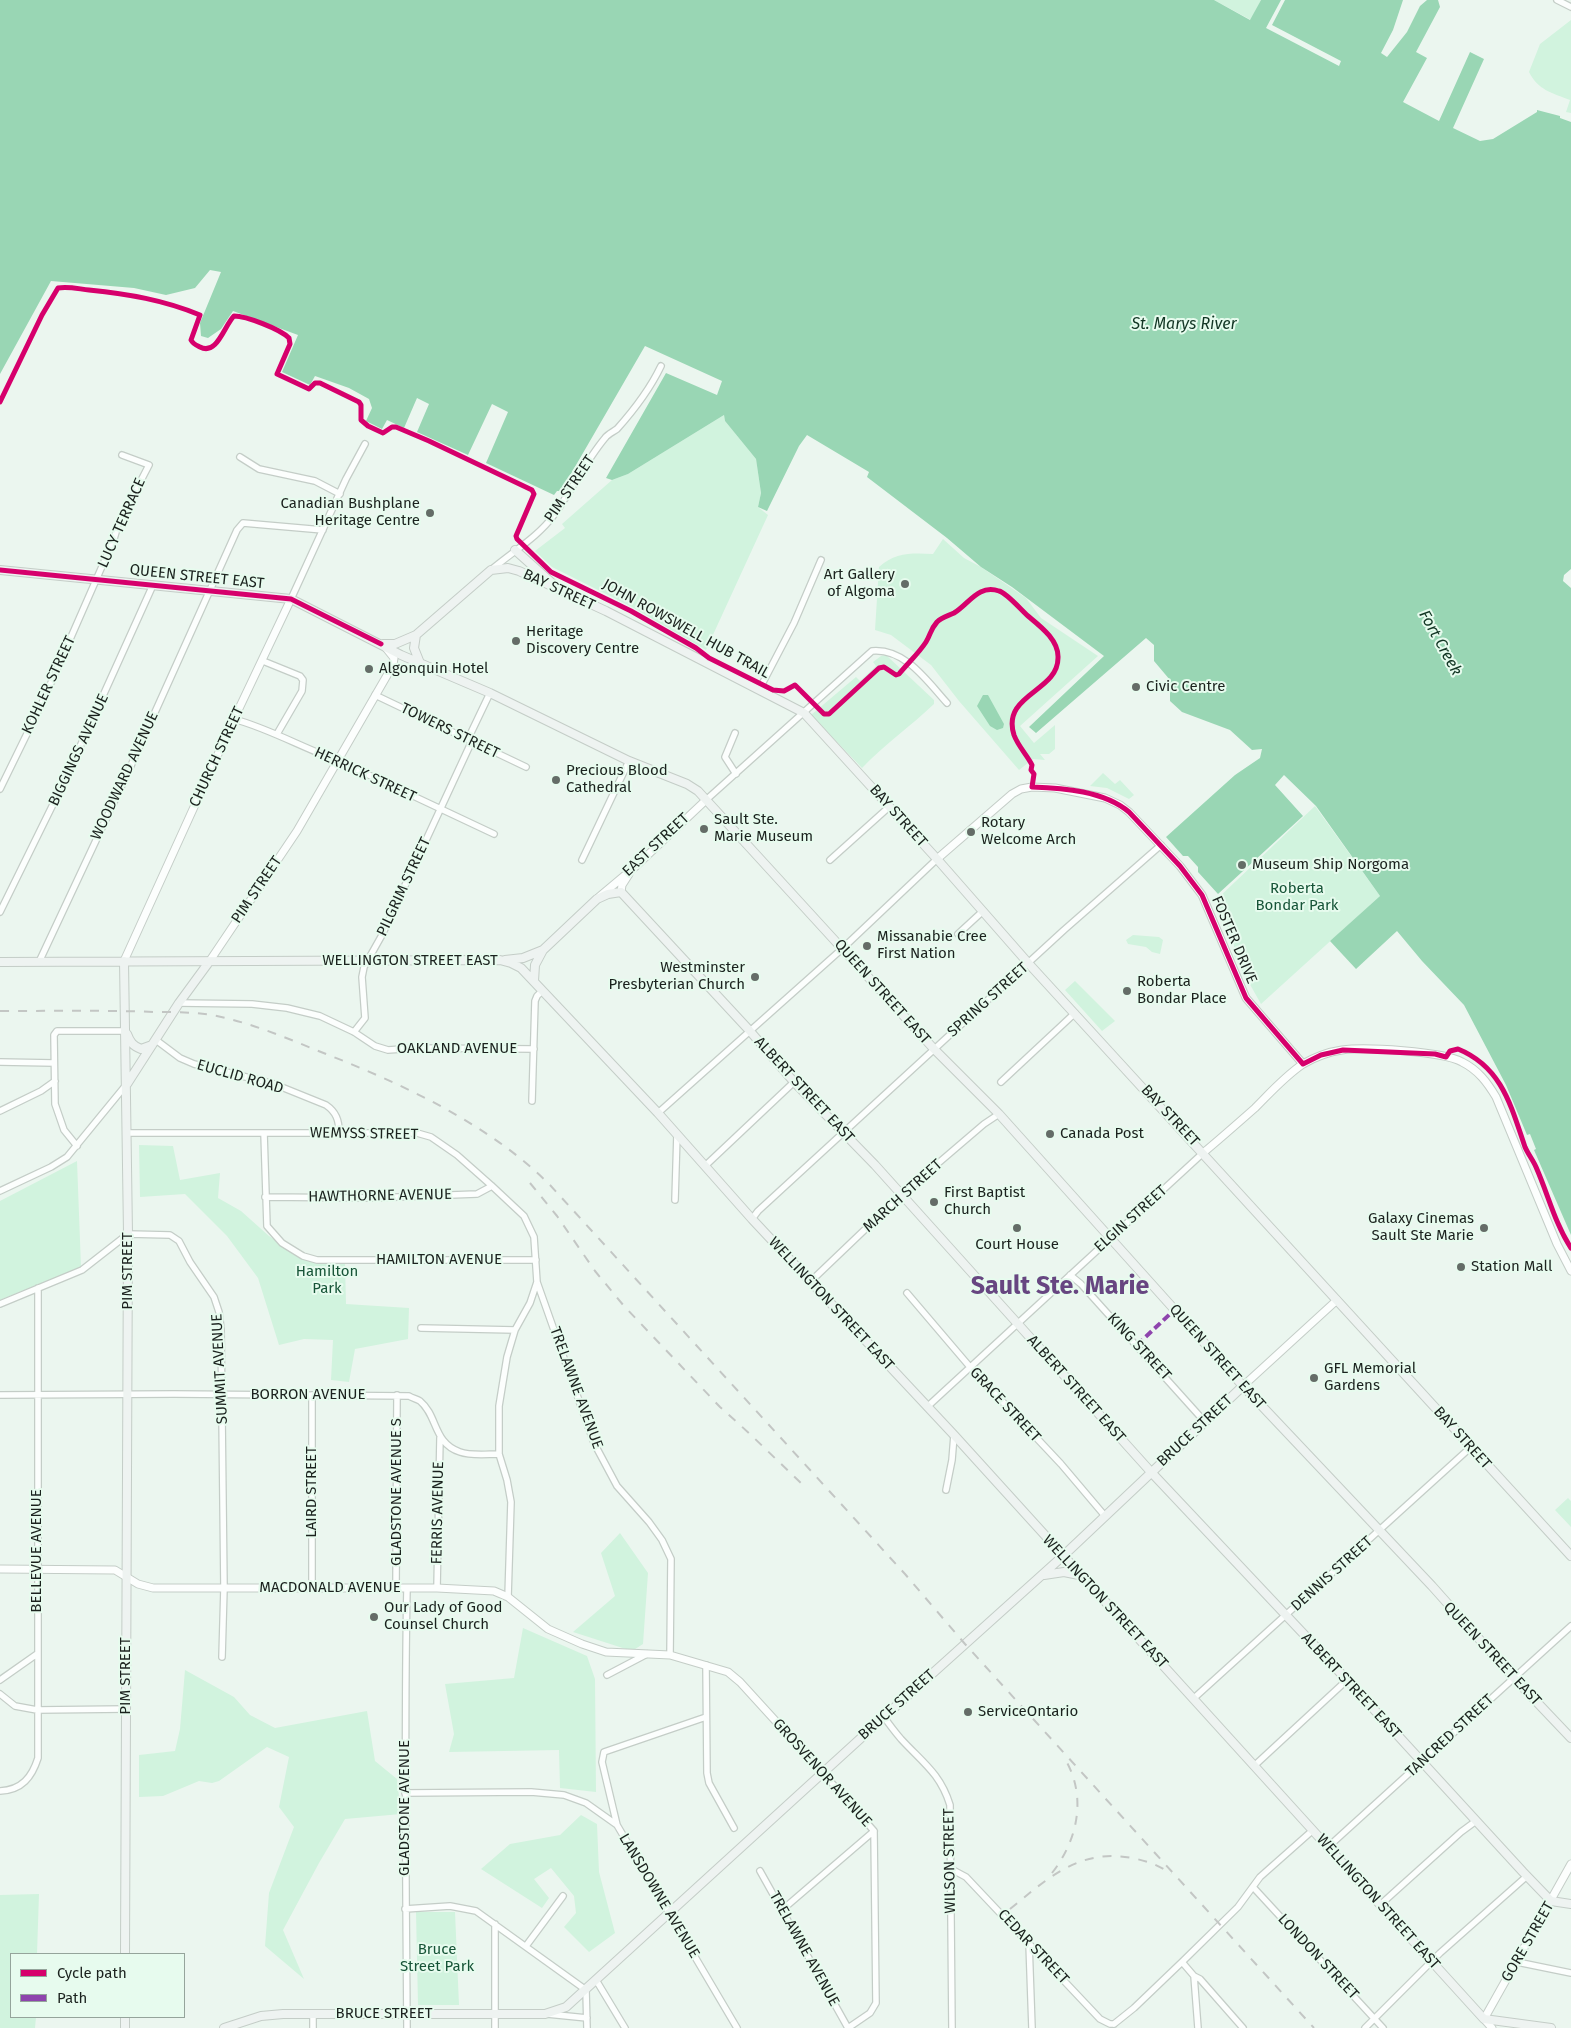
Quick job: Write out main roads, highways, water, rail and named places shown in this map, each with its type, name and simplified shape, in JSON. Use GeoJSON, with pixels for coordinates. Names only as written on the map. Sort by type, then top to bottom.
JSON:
{"type":"FeatureCollection","features":[{"type":"Feature","properties":{"kind":"main road"},"geometry":{"type":"LineString","coordinates":[[515,550],[560,590]]}},
{"type":"Feature","properties":{"kind":"main road","name":"BAY STREET"},"geometry":{"type":"LineString","coordinates":[[491,570],[508,568],[519,571],[606,611],[804,713],[937,859],[1029,964],[1571,1556]]}},
{"type":"Feature","properties":{"kind":"main road","name":"QUEEN STREET EAST"},"geometry":{"type":"LineString","coordinates":[[0,570],[292,599],[420,663],[490,693],[629,760],[687,784],[698,791],[934,1049],[998,1114],[1243,1386],[1432,1586],[1513,1677],[1571,1738]]}},
{"type":"Feature","properties":{"kind":"main road","name":"PIM STREET"},"geometry":{"type":"LineString","coordinates":[[381,644],[395,644],[416,635],[491,570]]}},
{"type":"Feature","properties":{"kind":"main road"},"geometry":{"type":"LineString","coordinates":[[416,635],[414,648],[420,663]]}},
{"type":"Feature","properties":{"kind":"main road","name":"ALBERT STREET EAST"},"geometry":{"type":"LineString","coordinates":[[597,898],[621,892],[749,1030],[794,1082],[875,1165],[1151,1472],[1347,1680],[1527,1876],[1551,1901],[1571,1904]]}},
{"type":"Feature","properties":{"kind":"main road","name":"EAST STREET"},"geometry":{"type":"LineString","coordinates":[[500,960],[523,958],[543,950],[597,898]]}},
{"type":"Feature","properties":{"kind":"main road"},"geometry":{"type":"LineString","coordinates":[[534,981],[535,965],[543,950]]}},
{"type":"Feature","properties":{"kind":"main road","name":"WELLINGTON STREET EAST"},"geometry":{"type":"LineString","coordinates":[[0,962],[500,960],[521,968],[658,1113],[752,1219],[954,1435],[1484,2019],[1525,2026]]}},
{"type":"Feature","properties":{"kind":"main road","name":"CHURCH STREET"},"geometry":{"type":"LineString","coordinates":[[124,961],[127,1084]]}},
{"type":"Feature","properties":{"kind":"main road","name":"PIM STREET"},"geometry":{"type":"LineString","coordinates":[[126,1953],[127,1084],[179,1003],[209,962]]}},
{"type":"Feature","properties":{"kind":"main road"},"geometry":{"type":"LineString","coordinates":[[126,1031],[134,1047],[141,1049],[155,1042]]}},
{"type":"Feature","properties":{"kind":"main road","name":"BRUCE STREET"},"geometry":{"type":"LineString","coordinates":[[224,2028],[261,2016],[283,2014],[546,2014],[566,2008],[1063,1556],[1243,1386]]}},
{"type":"Feature","properties":{"kind":"main road"},"geometry":{"type":"LineString","coordinates":[[1042,1575],[1064,1572],[1081,1576]]}},
{"type":"Feature","properties":{"kind":"main road"},"geometry":{"type":"LineString","coordinates":[[1525,2026],[1550,2028]]}},
{"type":"Feature","properties":{"kind":"water","name":"St. Marys River"},"geometry":{"type":"Polygon","coordinates":[[[0,0],[1214,0],[1250,20],[1261,0],[1403,0],[1393,30],[1381,53],[1387,57],[1407,32],[1420,6],[1427,0],[1438,0],[1440,7],[1416,52],[1427,58],[1403,102],[1439,121],[1470,52],[1484,59],[1453,128],[1480,141],[1493,139],[1537,112],[1537,110],[1560,116],[1560,118],[1571,122],[1571,569],[1564,575],[1563,581],[1571,588],[1571,1235],[1534,1150],[1536,1149],[1530,1134],[1527,1135],[1506,1085],[1464,1005],[1422,961],[1397,931],[1356,969],[1330,941],[1380,896],[1316,806],[1284,775],[1275,785],[1303,816],[1218,894],[1198,872],[1198,867],[1188,856],[1183,856],[1166,837],[1235,775],[1260,758],[1262,749],[1252,750],[1230,730],[1182,712],[1170,701],[1170,680],[1154,661],[1154,645],[1146,638],[1036,733],[1029,727],[1104,656],[1012,587],[981,567],[947,538],[867,477],[869,472],[807,435],[799,446],[767,511],[758,507],[761,493],[756,459],[725,421],[724,415],[628,474],[612,480],[606,478],[666,373],[717,395],[722,381],[645,346],[561,491],[557,491],[554,495],[486,463],[508,412],[492,404],[468,455],[417,432],[429,404],[417,398],[404,428],[387,420],[382,429],[366,421],[372,408],[369,399],[349,388],[315,376],[310,385],[282,372],[298,335],[233,311],[221,329],[208,338],[201,336],[200,323],[221,272],[210,270],[195,288],[166,295],[134,288],[51,281],[0,374],[0,0]]]}},
{"type":"Feature","properties":{"kind":"water"},"geometry":{"type":"Polygon","coordinates":[[[983,695],[988,695],[1004,724],[1003,728],[997,730],[990,726],[977,706],[983,695]]]}},
{"type":"Feature","properties":{"kind":"railway"},"geometry":{"type":"LineString","coordinates":[[0,1011],[183,1012],[212,1015],[239,1021],[347,1062],[409,1090],[470,1123],[525,1162],[550,1185],[905,1574],[965,1644],[1314,2028]]}},
{"type":"Feature","properties":{"kind":"railway"},"geometry":{"type":"LineString","coordinates":[[530,1183],[557,1216],[595,1271],[624,1306],[720,1407],[806,1488]]}},
{"type":"Feature","properties":{"kind":"railway"},"geometry":{"type":"LineString","coordinates":[[1052,1873],[1068,1846],[1076,1818],[1076,1788],[1072,1773],[1065,1759]]}},
{"type":"Feature","properties":{"kind":"railway"},"geometry":{"type":"LineString","coordinates":[[1010,1909],[1066,1868],[1096,1857],[1113,1856],[1137,1859],[1148,1862],[1171,1874]]}},
{"type":"Feature","properties":{"kind":"place","name":"Canadian Bushplane Heritage Centre"},"geometry":{"type":"Point","coordinates":[430,513]}},
{"type":"Feature","properties":{"kind":"place","name":"Art Gallery of Algoma"},"geometry":{"type":"Point","coordinates":[905,584]}},
{"type":"Feature","properties":{"kind":"place","name":"Heritage Discovery Centre"},"geometry":{"type":"Point","coordinates":[516,641]}},
{"type":"Feature","properties":{"kind":"place","name":"Algonquin Hotel"},"geometry":{"type":"Point","coordinates":[369,669]}},
{"type":"Feature","properties":{"kind":"place","name":"Civic Centre"},"geometry":{"type":"Point","coordinates":[1136,687]}},
{"type":"Feature","properties":{"kind":"place","name":"Precious Blood Cathedral"},"geometry":{"type":"Point","coordinates":[556,780]}},
{"type":"Feature","properties":{"kind":"place","name":"Sault Ste. Marie Museum"},"geometry":{"type":"Point","coordinates":[704,829]}},
{"type":"Feature","properties":{"kind":"place","name":"Rotary Welcome Arch"},"geometry":{"type":"Point","coordinates":[971,832]}},
{"type":"Feature","properties":{"kind":"place","name":"Museum Ship Norgoma"},"geometry":{"type":"Point","coordinates":[1242,865]}},
{"type":"Feature","properties":{"kind":"place","name":"Missanabie Cree First Nation"},"geometry":{"type":"Point","coordinates":[867,946]}},
{"type":"Feature","properties":{"kind":"place","name":"Westminster Presbyterian Church"},"geometry":{"type":"Point","coordinates":[755,977]}},
{"type":"Feature","properties":{"kind":"place","name":"Roberta Bondar Place"},"geometry":{"type":"Point","coordinates":[1127,991]}},
{"type":"Feature","properties":{"kind":"place","name":"Canada Post"},"geometry":{"type":"Point","coordinates":[1050,1134]}},
{"type":"Feature","properties":{"kind":"place","name":"First Baptist Church"},"geometry":{"type":"Point","coordinates":[934,1202]}},
{"type":"Feature","properties":{"kind":"place","name":"Court House"},"geometry":{"type":"Point","coordinates":[1017,1228]}},
{"type":"Feature","properties":{"kind":"place","name":"Galaxy Cinemas Sault Ste Marie"},"geometry":{"type":"Point","coordinates":[1484,1228]}},
{"type":"Feature","properties":{"kind":"place","name":"Station Mall"},"geometry":{"type":"Point","coordinates":[1461,1267]}},
{"type":"Feature","properties":{"kind":"place","name":"GFL Memorial Gardens"},"geometry":{"type":"Point","coordinates":[1314,1378]}},
{"type":"Feature","properties":{"kind":"place","name":"Our Lady of Good Counsel Church"},"geometry":{"type":"Point","coordinates":[374,1617]}},
{"type":"Feature","properties":{"kind":"place","name":"ServiceOntario"},"geometry":{"type":"Point","coordinates":[968,1712]}},
{"type":"Feature","properties":{"kind":"district","name":"Sault Ste. Marie"},"geometry":{"type":"Point","coordinates":[1060,1287]}},
{"type":"Feature","properties":{"kind":"water label","name":"Fort Creek"},"geometry":{"type":"Point","coordinates":[1440,643]}},
{"type":"Feature","properties":{"kind":"park label","name":"Roberta Bondar Park"},"geometry":{"type":"Point","coordinates":[1297,898]}},
{"type":"Feature","properties":{"kind":"park label","name":"Hamilton Park"},"geometry":{"type":"Point","coordinates":[327,1280]}},
{"type":"Feature","properties":{"kind":"park label","name":"Bruce Street Park"},"geometry":{"type":"Point","coordinates":[437,1958]}}]}
